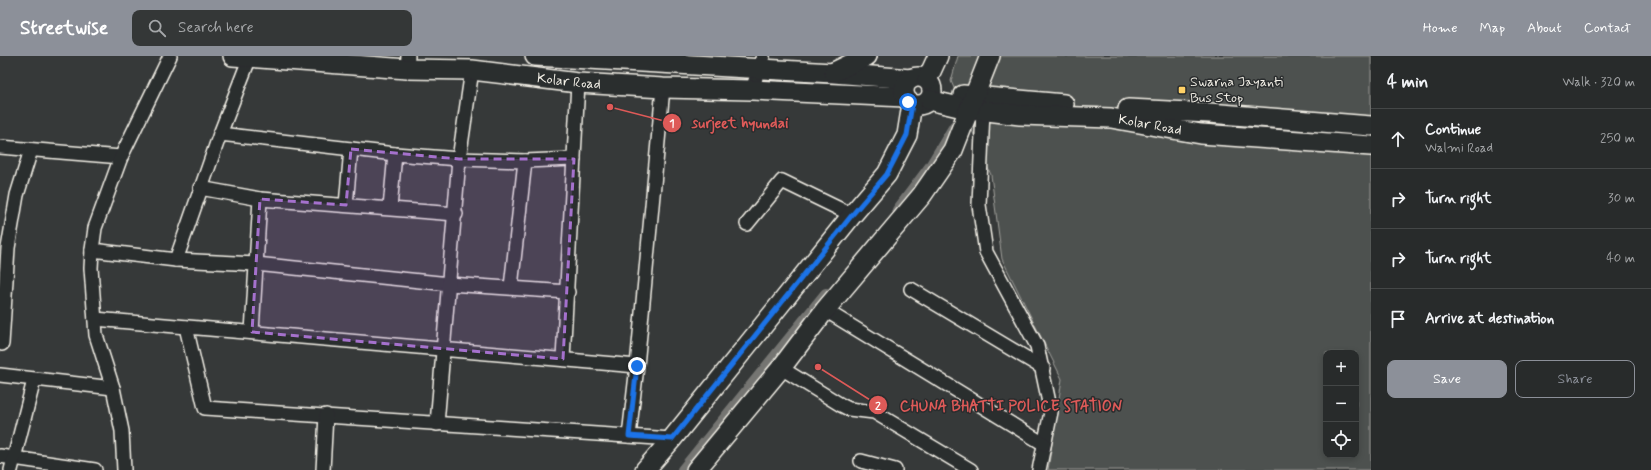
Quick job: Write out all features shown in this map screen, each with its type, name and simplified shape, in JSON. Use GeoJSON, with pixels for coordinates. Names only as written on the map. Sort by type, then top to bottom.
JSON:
{"type":"FeatureCollection","features":[{"type":"Feature","properties":{"kind":"main road","name":"Kolar Road"},"geometry":{"type":"LineString","coordinates":[[542,56],[761,62],[833,73],[924,91],[1020,115],[1111,118],[1202,134],[1371,146]]}},
{"type":"Feature","properties":{"kind":"main road"},"geometry":{"type":"LineString","coordinates":[[833,73],[867,56]]}},
{"type":"Feature","properties":{"kind":"main road"},"geometry":{"type":"LineString","coordinates":[[924,56],[924,91]]}},
{"type":"Feature","properties":{"kind":"main road"},"geometry":{"type":"LineString","coordinates":[[645,470],[672,439],[852,215],[887,174],[907,135],[938,56]]}},
{"type":"Feature","properties":{"kind":"main road"},"geometry":{"type":"LineString","coordinates":[[696,470],[781,368],[825,310],[922,195],[953,150],[990,56]]}},
{"type":"Feature","properties":{"kind":"main road","name":"Kolar Road"},"geometry":{"type":"LineString","coordinates":[[242,57],[408,63],[578,83],[662,88],[752,90],[887,97],[924,91]]}},
{"type":"Feature","properties":{"kind":"main road"},"geometry":{"type":"LineString","coordinates":[[578,83],[583,57]]}},
{"type":"Feature","properties":{"kind":"main road","name":"Kolar Road"},"geometry":{"type":"LineString","coordinates":[[972,104],[1209,113],[1371,126]]}},
{"type":"Feature","properties":{"kind":"street"},"geometry":{"type":"LineString","coordinates":[[124,470],[122,431],[113,388],[96,335],[90,268],[92,250],[95,228],[120,157],[170,56]]}},
{"type":"Feature","properties":{"kind":"street"},"geometry":{"type":"LineString","coordinates":[[540,78],[542,56]]}},
{"type":"Feature","properties":{"kind":"street"},"geometry":{"type":"LineString","coordinates":[[176,260],[220,134],[242,57]]}},
{"type":"Feature","properties":{"kind":"street"},"geometry":{"type":"LineString","coordinates":[[752,90],[761,62]]}},
{"type":"Feature","properties":{"kind":"street"},"geometry":{"type":"LineString","coordinates":[[437,424],[456,214],[459,159],[472,70]]}},
{"type":"Feature","properties":{"kind":"street"},"geometry":{"type":"LineString","coordinates":[[563,360],[568,292],[578,83]]}},
{"type":"Feature","properties":{"kind":"street"},"geometry":{"type":"LineString","coordinates":[[629,436],[637,366],[662,88]]}},
{"type":"Feature","properties":{"kind":"street"},"geometry":{"type":"LineString","coordinates":[[972,104],[979,205],[986,252],[1037,346],[1043,368],[1051,412],[1039,470]]}},
{"type":"Feature","properties":{"kind":"street"},"geometry":{"type":"LineString","coordinates":[[220,134],[395,154],[459,159],[524,161],[574,159]]}},
{"type":"Feature","properties":{"kind":"street"},"geometry":{"type":"LineString","coordinates":[[0,147],[120,157]]}},
{"type":"Feature","properties":{"kind":"street"},"geometry":{"type":"LineString","coordinates":[[346,205],[351,149]]}},
{"type":"Feature","properties":{"kind":"street"},"geometry":{"type":"LineString","coordinates":[[2,344],[3,280],[17,195],[31,150]]}},
{"type":"Feature","properties":{"kind":"street"},"geometry":{"type":"LineString","coordinates":[[390,208],[395,154]]}},
{"type":"Feature","properties":{"kind":"street"},"geometry":{"type":"LineString","coordinates":[[511,288],[524,161]]}},
{"type":"Feature","properties":{"kind":"street"},"geometry":{"type":"LineString","coordinates":[[747,224],[782,181],[852,215]]}},
{"type":"Feature","properties":{"kind":"street"},"geometry":{"type":"LineString","coordinates":[[200,188],[260,199],[456,214]]}},
{"type":"Feature","properties":{"kind":"street"},"geometry":{"type":"LineString","coordinates":[[252,332],[260,199]]}},
{"type":"Feature","properties":{"kind":"street"},"geometry":{"type":"LineString","coordinates":[[92,250],[176,260],[256,264],[449,284],[568,292]]}},
{"type":"Feature","properties":{"kind":"street"},"geometry":{"type":"LineString","coordinates":[[911,289],[1043,368]]}},
{"type":"Feature","properties":{"kind":"street"},"geometry":{"type":"LineString","coordinates":[[825,310],[1044,444]]}},
{"type":"Feature","properties":{"kind":"street"},"geometry":{"type":"LineString","coordinates":[[95,319],[637,366]]}},
{"type":"Feature","properties":{"kind":"street"},"geometry":{"type":"LineString","coordinates":[[186,327],[205,408],[672,439]]}},
{"type":"Feature","properties":{"kind":"street"},"geometry":{"type":"LineString","coordinates":[[781,368],[849,409],[874,412],[971,470]]}},
{"type":"Feature","properties":{"kind":"street"},"geometry":{"type":"LineString","coordinates":[[0,375],[113,388]]}},
{"type":"Feature","properties":{"kind":"street"},"geometry":{"type":"LineString","coordinates":[[13,464],[34,380]]}},
{"type":"Feature","properties":{"kind":"street"},"geometry":{"type":"LineString","coordinates":[[322,470],[326,415]]}},
{"type":"Feature","properties":{"kind":"street"},"geometry":{"type":"LineString","coordinates":[[0,456],[13,464],[95,470]]}},
{"type":"Feature","properties":{"kind":"street"},"geometry":{"type":"LineString","coordinates":[[861,461],[895,470]]}},
{"type":"Feature","properties":{"kind":"highlighted area"},"geometry":{"type":"Polygon","coordinates":[[[351,149],[459,159],[574,159],[563,359],[252,332],[260,199],[346,205],[351,149]]]}},
{"type":"Feature","properties":{"kind":"shaded area"},"geometry":{"type":"Polygon","coordinates":[[[958,56],[1371,56],[1371,470],[1048,470],[1062,379],[1002,259],[991,175],[951,81],[958,56]]]}},
{"type":"Feature","properties":{"kind":"waterway"},"geometry":{"type":"LineString","coordinates":[[898,210],[931,166],[955,126]]}},
{"type":"Feature","properties":{"kind":"waterway"},"geometry":{"type":"LineString","coordinates":[[683,470],[826,294]]}},
{"type":"Feature","properties":{"kind":"place","name":"Swarna Jayanti Bus Stop"},"geometry":{"type":"Point","coordinates":[1182,90]}},
{"type":"Feature","properties":{"kind":"place","name":"surjeet hyundai"},"geometry":{"type":"Point","coordinates":[610,107]}},
{"type":"Feature","properties":{"kind":"place","name":"CHUNA BHATTI POLICE STATION"},"geometry":{"type":"Point","coordinates":[818,367]}},
{"type":"Feature","properties":{"kind":"route"},"geometry":{"type":"LineString","coordinates":[[637,366],[629,436],[672,439],[852,215],[887,174],[907,135],[912,104],[908,102]]}}]}
